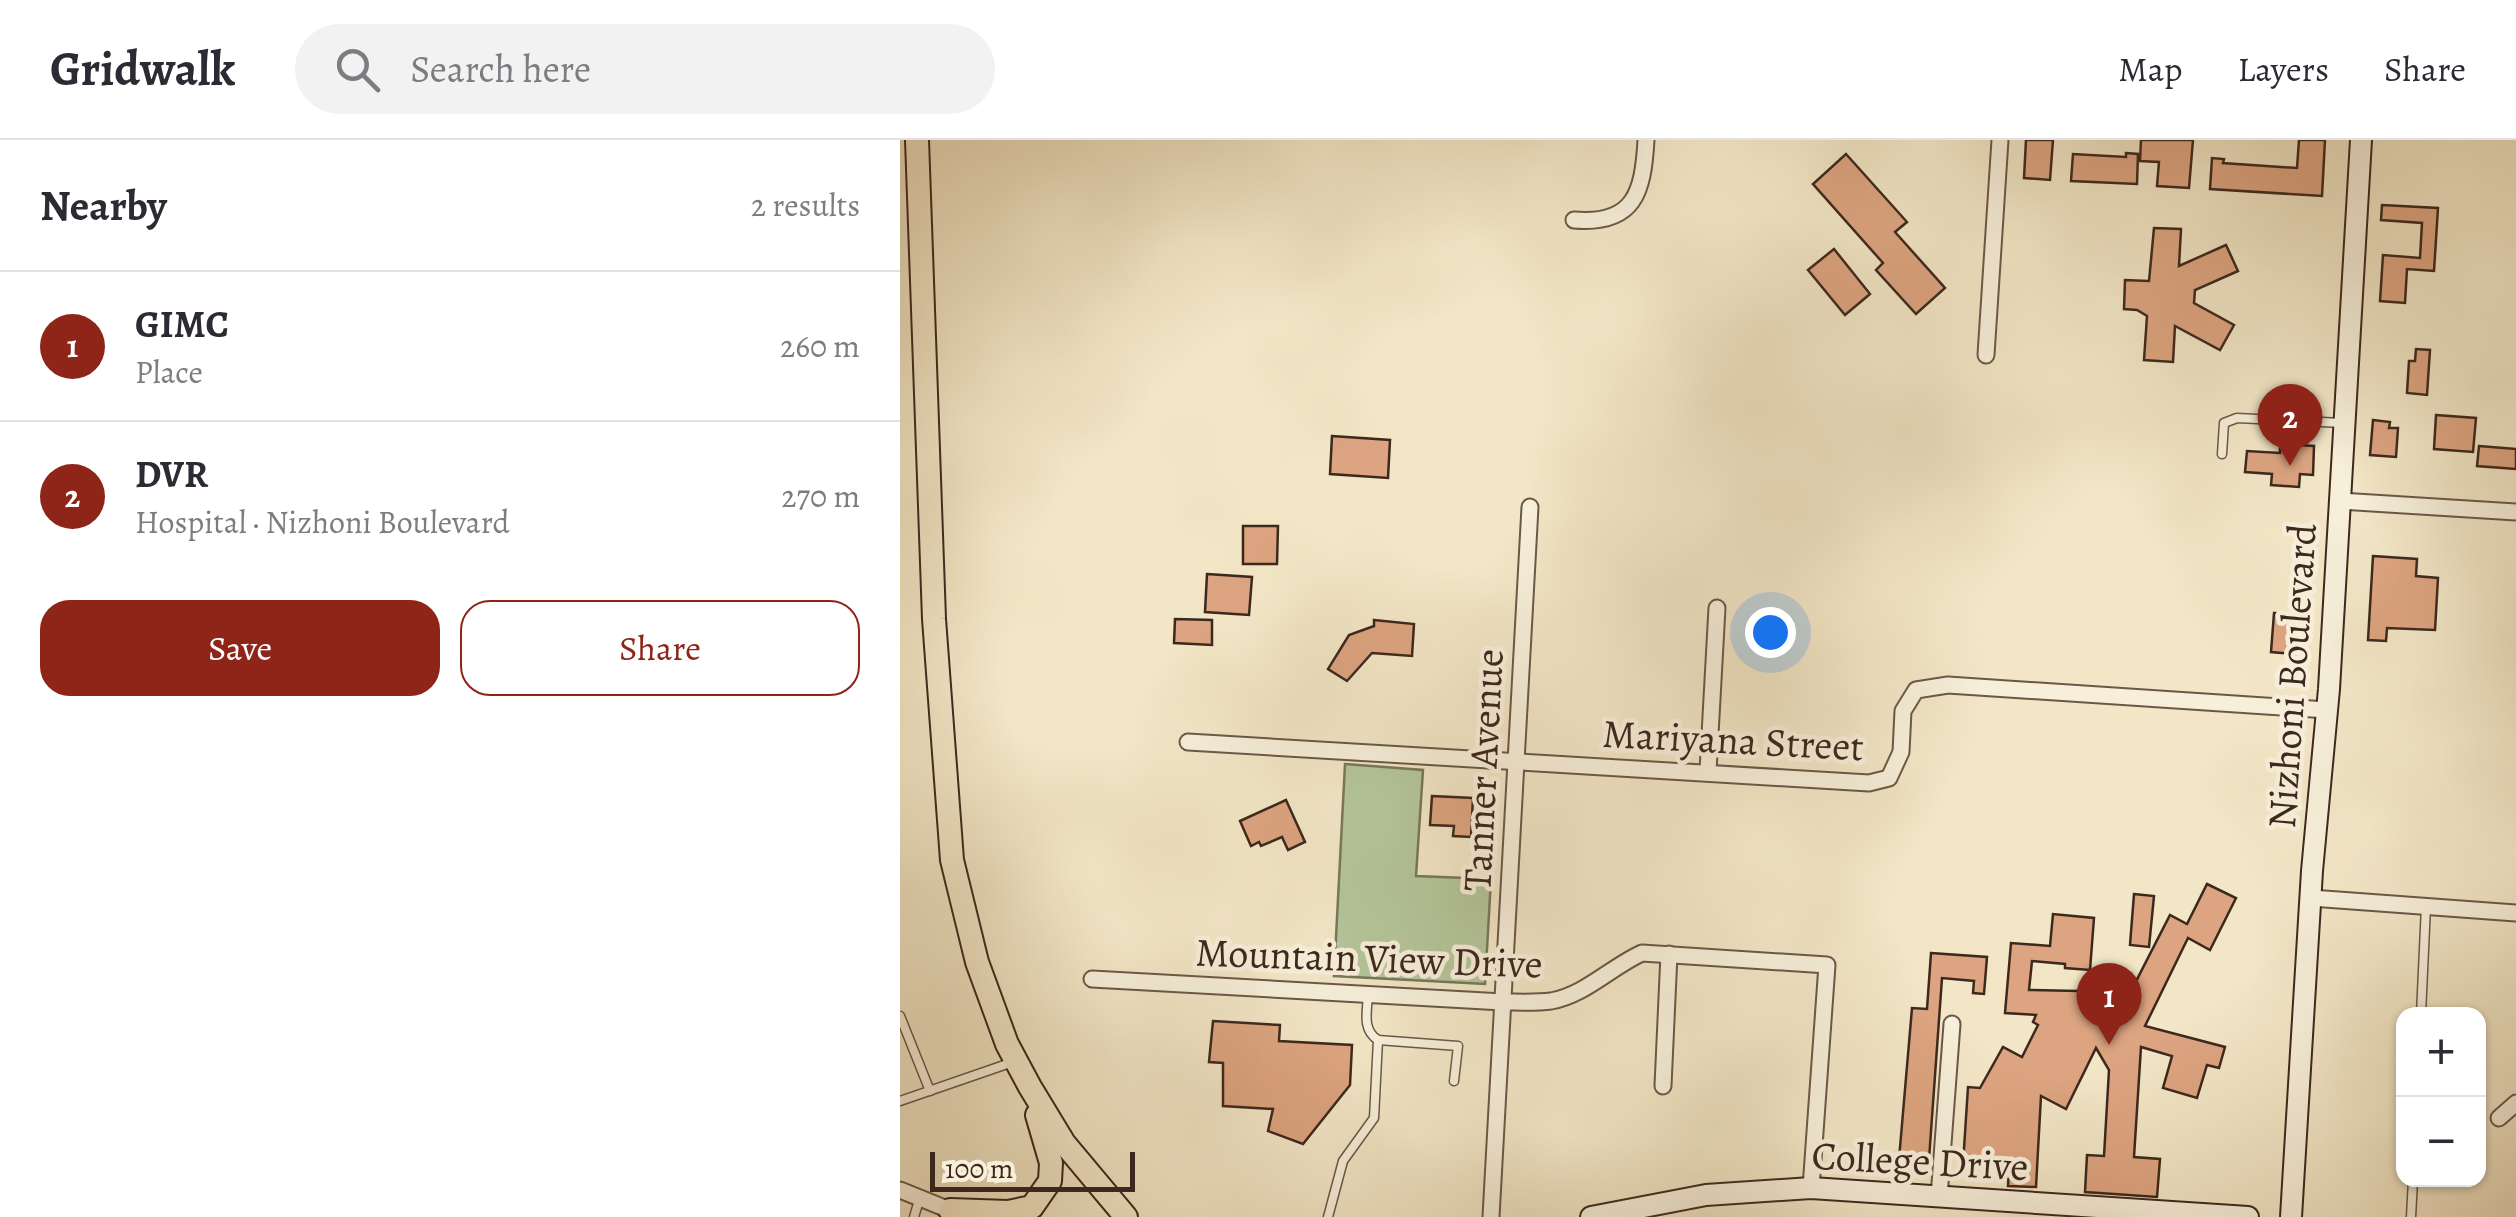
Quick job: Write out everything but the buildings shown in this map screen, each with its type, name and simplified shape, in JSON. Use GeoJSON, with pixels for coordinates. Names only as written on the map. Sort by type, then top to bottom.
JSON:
{"type":"FeatureCollection","features":[{"type":"Feature","properties":{"kind":"main road"},"geometry":{"type":"LineString","coordinates":[[917,140],[934,618],[952,860],[976,962],[1008,1044],[1064,1143],[1126,1217]]}},
{"type":"Feature","properties":{"kind":"main road","name":"Nizhoni Boulevard"},"geometry":{"type":"LineString","coordinates":[[2292,1217],[2361,140]]}},
{"type":"Feature","properties":{"kind":"main road"},"geometry":{"type":"LineString","coordinates":[[958,1213],[1008,1212],[1032,1207],[1050,1182],[1052,1163],[1030,1087]]}},
{"type":"Feature","properties":{"kind":"main road","name":"College Drive"},"geometry":{"type":"LineString","coordinates":[[1590,1217],[1633,1213],[1706,1194],[1811,1188],[2063,1210],[2248,1217]]}},
{"type":"Feature","properties":{"kind":"street"},"geometry":{"type":"LineString","coordinates":[[1574,220],[1602,220],[1630,204],[1641,185],[1646,140]]}},
{"type":"Feature","properties":{"kind":"street"},"geometry":{"type":"LineString","coordinates":[[1986,355],[2000,140]]}},
{"type":"Feature","properties":{"kind":"street"},"geometry":{"type":"LineString","coordinates":[[2340,501],[2516,512]]}},
{"type":"Feature","properties":{"kind":"street","name":"Tanner Avenue"},"geometry":{"type":"LineString","coordinates":[[1491,1217],[1530,507]]}},
{"type":"Feature","properties":{"kind":"street"},"geometry":{"type":"LineString","coordinates":[[1708,771],[1717,608]]}},
{"type":"Feature","properties":{"kind":"street","name":"Mariyana Street"},"geometry":{"type":"LineString","coordinates":[[1188,742],[1869,782],[1889,778],[1901,752],[1904,711],[1916,690],[1948,685],[2327,710]]}},
{"type":"Feature","properties":{"kind":"street"},"geometry":{"type":"LineString","coordinates":[[2310,898],[2516,912]]}},
{"type":"Feature","properties":{"kind":"street","name":"Mountain View Drive"},"geometry":{"type":"LineString","coordinates":[[1092,980],[1503,1002],[1552,1001],[1580,991],[1642,953],[1827,965],[1811,1188]]}},
{"type":"Feature","properties":{"kind":"street"},"geometry":{"type":"LineString","coordinates":[[1663,1086],[1669,954]]}},
{"type":"Feature","properties":{"kind":"street"},"geometry":{"type":"LineString","coordinates":[[1939,1197],[1952,1024]]}},
{"type":"Feature","properties":{"kind":"street"},"geometry":{"type":"LineString","coordinates":[[2499,1118],[2516,1103]]}},
{"type":"Feature","properties":{"kind":"street"},"geometry":{"type":"LineString","coordinates":[[900,1190],[958,1213]]}},
{"type":"Feature","properties":{"kind":"lane"},"geometry":{"type":"LineString","coordinates":[[2222,454],[2224,423],[2237,418],[2345,423]]}},
{"type":"Feature","properties":{"kind":"lane"},"geometry":{"type":"LineString","coordinates":[[2421,1007],[2426,906]]}},
{"type":"Feature","properties":{"kind":"lane"},"geometry":{"type":"LineString","coordinates":[[1368,994],[1366,1026],[1371,1036],[1378,1040],[1458,1046],[1454,1081]]}},
{"type":"Feature","properties":{"kind":"lane"},"geometry":{"type":"LineString","coordinates":[[900,1016],[930,1091]]}},
{"type":"Feature","properties":{"kind":"lane"},"geometry":{"type":"LineString","coordinates":[[1328,1217],[1343,1162],[1374,1118],[1378,1040]]}},
{"type":"Feature","properties":{"kind":"lane"},"geometry":{"type":"LineString","coordinates":[[900,1101],[1017,1060]]}},
{"type":"Feature","properties":{"kind":"lane"},"geometry":{"type":"LineString","coordinates":[[2411,1217],[2413,1187]]}},
{"type":"Feature","properties":{"kind":"lane"},"geometry":{"type":"LineString","coordinates":[[914,1217],[920,1197]]}},
{"type":"Feature","properties":{"kind":"green space"},"geometry":{"type":"Polygon","coordinates":[[[1345,764],[1423,770],[1416,876],[1491,879],[1485,984],[1334,976],[1345,764]]]}},
{"type":"Feature","properties":{"kind":"place","name":"DVR"},"geometry":{"type":"Point","coordinates":[2290,466]}},
{"type":"Feature","properties":{"kind":"place","name":"GIMC"},"geometry":{"type":"Point","coordinates":[2109,1045]}}]}
